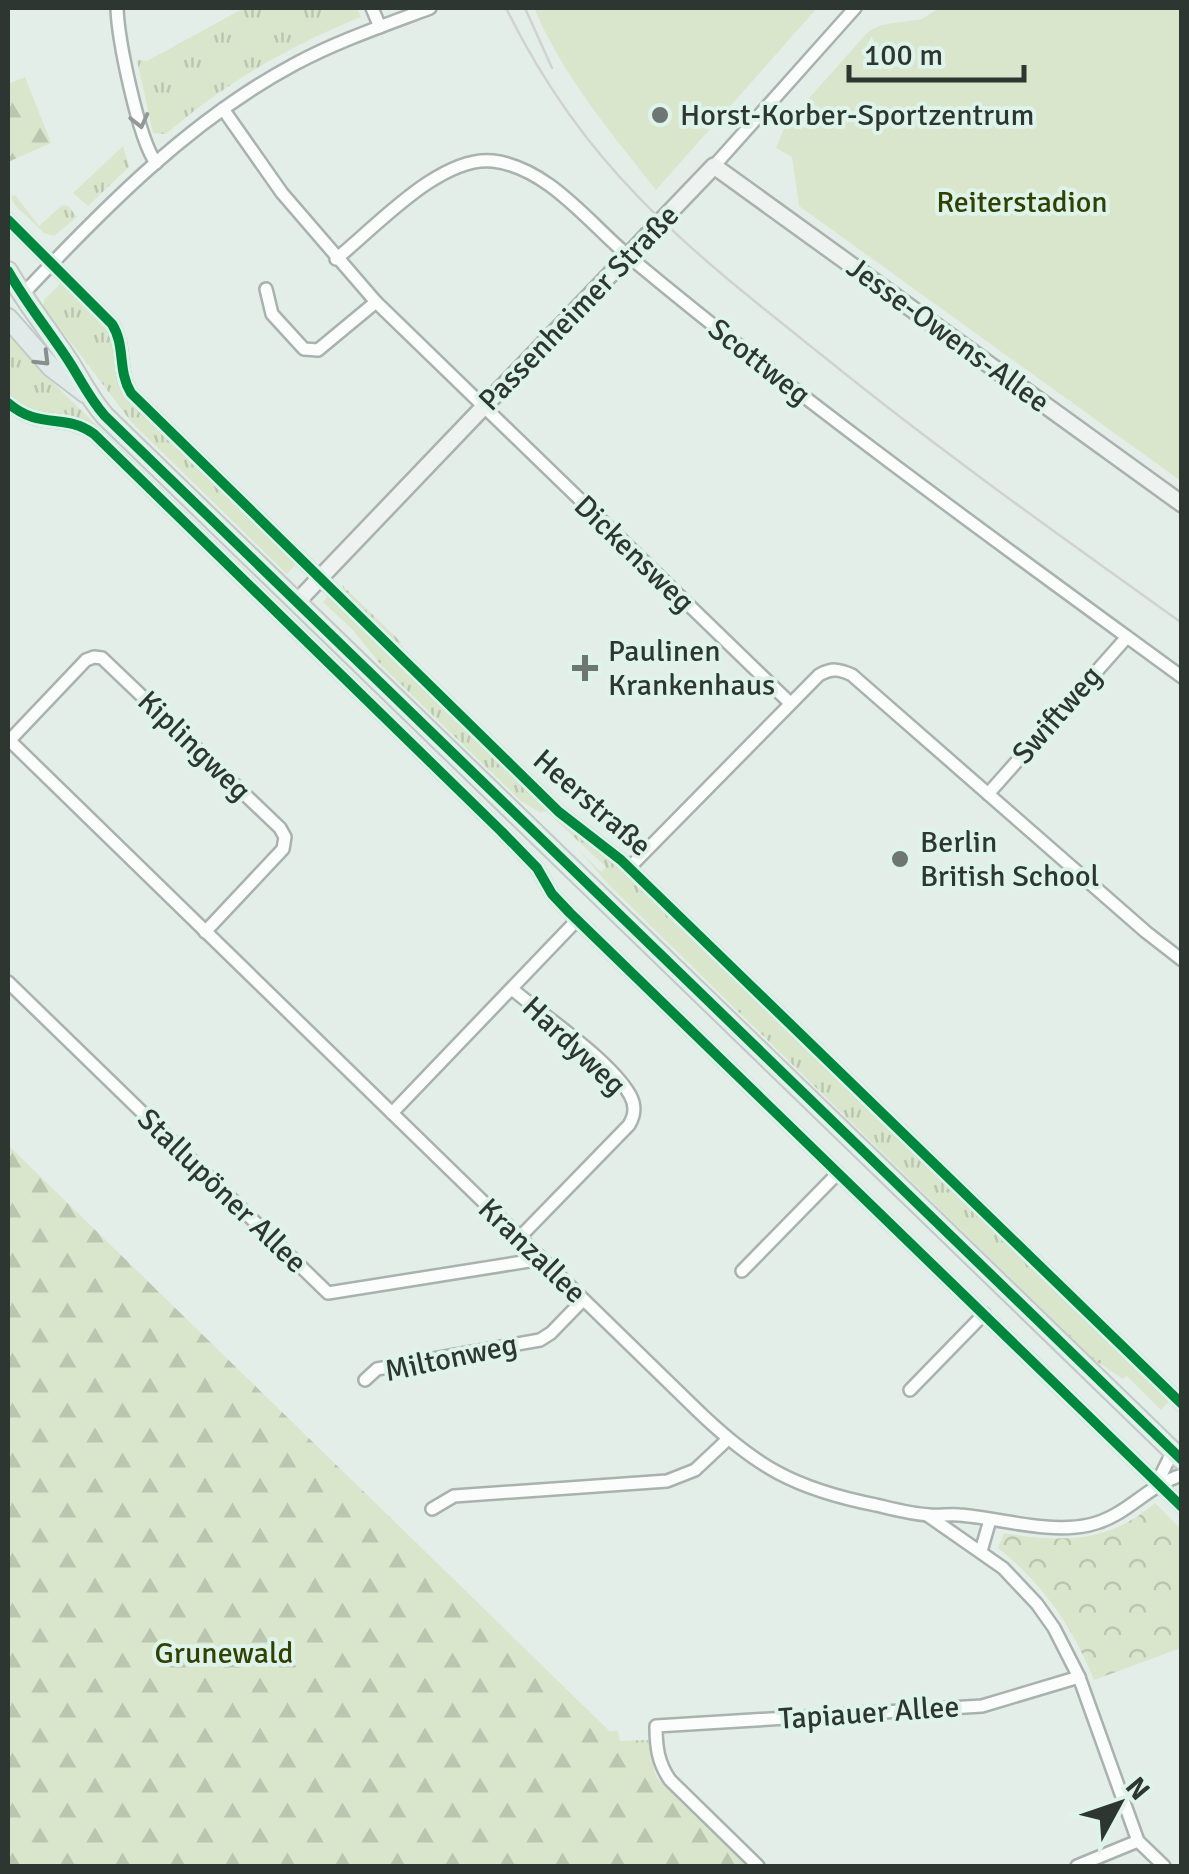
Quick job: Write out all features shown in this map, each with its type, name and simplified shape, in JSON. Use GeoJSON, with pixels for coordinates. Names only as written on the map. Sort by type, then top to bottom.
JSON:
{"type":"FeatureCollection","features":[{"type":"Feature","properties":{"kind":"main road","name":"Heerstraße"},"geometry":{"type":"LineString","coordinates":[[8,270],[70,362],[85,393]]}},
{"type":"Feature","properties":{"kind":"main road","name":"Heerstraße"},"geometry":{"type":"LineString","coordinates":[[8,318],[50,368],[85,393],[1178,1450]]}},
{"type":"Feature","properties":{"kind":"street"},"geometry":{"type":"LineString","coordinates":[[117,8],[138,114],[148,152],[156,163]]}},
{"type":"Feature","properties":{"kind":"street"},"geometry":{"type":"LineString","coordinates":[[372,8],[380,27]]}},
{"type":"Feature","properties":{"kind":"street"},"geometry":{"type":"LineString","coordinates":[[8,310],[191,131],[293,64],[430,8]]}},
{"type":"Feature","properties":{"kind":"street","name":"Passenheimer Straße"},"geometry":{"type":"LineString","coordinates":[[297,602],[692,190],[855,8]]}},
{"type":"Feature","properties":{"kind":"street","name":"Dickensweg"},"geometry":{"type":"LineString","coordinates":[[223,109],[282,194],[376,302],[790,703]]}},
{"type":"Feature","properties":{"kind":"street","name":"Scottweg"},"geometry":{"type":"LineString","coordinates":[[336,259],[435,178],[463,164],[490,160],[540,179],[628,256],[798,393],[1182,677]]}},
{"type":"Feature","properties":{"kind":"street","name":"Jesse-Owens-Allee"},"geometry":{"type":"LineString","coordinates":[[714,166],[1182,504]]}},
{"type":"Feature","properties":{"kind":"street","name":"Heerstraße"},"geometry":{"type":"LineString","coordinates":[[8,220],[117,331],[121,372],[130,393],[558,812],[603,843],[1182,1404]]}},
{"type":"Feature","properties":{"kind":"street"},"geometry":{"type":"LineString","coordinates":[[266,289],[272,314],[311,351],[318,350],[376,302]]}},
{"type":"Feature","properties":{"kind":"street"},"geometry":{"type":"LineString","coordinates":[[8,403],[31,419],[72,422],[94,434],[537,868],[552,894],[577,920],[1182,1507]]}},
{"type":"Feature","properties":{"kind":"street","name":"Swiftweg"},"geometry":{"type":"LineString","coordinates":[[988,794],[1126,637]]}},
{"type":"Feature","properties":{"kind":"street","name":"Kiplingweg"},"geometry":{"type":"LineString","coordinates":[[8,740],[86,660],[102,658],[277,825],[285,837],[284,849],[205,932]]}},
{"type":"Feature","properties":{"kind":"street"},"geometry":{"type":"LineString","coordinates":[[629,868],[819,674],[841,670],[852,675],[1182,960]]}},
{"type":"Feature","properties":{"kind":"street","name":"Kranzallee"},"geometry":{"type":"LineString","coordinates":[[8,740],[535,1255],[728,1440],[767,1468],[813,1490],[927,1515],[957,1514],[1043,1525],[1088,1525],[1129,1509],[1157,1484]]}},
{"type":"Feature","properties":{"kind":"street"},"geometry":{"type":"LineString","coordinates":[[392,1112],[577,920]]}},
{"type":"Feature","properties":{"kind":"street","name":"Stallupöner Allee"},"geometry":{"type":"LineString","coordinates":[[8,982],[328,1294],[528,1261],[535,1255]]}},
{"type":"Feature","properties":{"kind":"street","name":"Hardyweg"},"geometry":{"type":"LineString","coordinates":[[512,988],[606,1068],[630,1094],[634,1105],[629,1125],[519,1238]]}},
{"type":"Feature","properties":{"kind":"street"},"geometry":{"type":"LineString","coordinates":[[742,1271],[838,1174]]}},
{"type":"Feature","properties":{"kind":"street","name":"Miltonweg"},"geometry":{"type":"LineString","coordinates":[[364,1380],[377,1368],[547,1338],[582,1300]]}},
{"type":"Feature","properties":{"kind":"street"},"geometry":{"type":"LineString","coordinates":[[910,1390],[984,1314]]}},
{"type":"Feature","properties":{"kind":"street"},"geometry":{"type":"LineString","coordinates":[[432,1509],[454,1496],[668,1481],[695,1470],[728,1440]]}},
{"type":"Feature","properties":{"kind":"street","name":"Heerstraße"},"geometry":{"type":"LineString","coordinates":[[1157,1484],[1178,1450]]}},
{"type":"Feature","properties":{"kind":"street"},"geometry":{"type":"LineString","coordinates":[[1157,1484],[1182,1475]]}},
{"type":"Feature","properties":{"kind":"street"},"geometry":{"type":"LineString","coordinates":[[927,1515],[1003,1568],[1054,1628],[1079,1677],[1138,1841],[1164,1866]]}},
{"type":"Feature","properties":{"kind":"street"},"geometry":{"type":"LineString","coordinates":[[981,1552],[990,1520]]}},
{"type":"Feature","properties":{"kind":"street","name":"Tapiauer Allee"},"geometry":{"type":"LineString","coordinates":[[758,1866],[661,1768],[656,1726],[982,1706],[1079,1677]]}},
{"type":"Feature","properties":{"kind":"street"},"geometry":{"type":"LineString","coordinates":[[1077,1866],[1138,1841]]}},
{"type":"Feature","properties":{"kind":"green space"},"geometry":{"type":"Polygon","coordinates":[[[244,8],[357,8],[361,17],[259,67],[166,134],[153,133],[137,60],[147,61],[244,8]]]}},
{"type":"Feature","properties":{"kind":"green space","name":"Horst-Korber-Sportzentrum"},"geometry":{"type":"Polygon","coordinates":[[[534,8],[817,8],[656,190],[573,80],[534,8]]]}},
{"type":"Feature","properties":{"kind":"green space","name":"Reiterstadion"},"geometry":{"type":"Polygon","coordinates":[[[939,8],[1181,8],[1181,481],[799,206],[792,157],[776,148],[786,124],[868,32],[881,25],[922,19],[939,8]]]}},
{"type":"Feature","properties":{"kind":"green space"},"geometry":{"type":"Polygon","coordinates":[[[25,77],[51,143],[8,162],[8,84],[25,77]]]}},
{"type":"Feature","properties":{"kind":"green space"},"geometry":{"type":"Polygon","coordinates":[[[123,146],[129,167],[88,206],[73,193],[123,146]]]}},
{"type":"Feature","properties":{"kind":"green space"},"geometry":{"type":"Polygon","coordinates":[[[15,195],[39,226],[62,205],[77,217],[54,236],[44,233],[14,204],[11,197],[15,195]]]}},
{"type":"Feature","properties":{"kind":"green space"},"geometry":{"type":"Polygon","coordinates":[[[61,283],[111,334],[115,372],[128,397],[297,563],[287,574],[133,424],[43,306],[61,283]]]}},
{"type":"Feature","properties":{"kind":"green space"},"geometry":{"type":"Polygon","coordinates":[[[8,333],[41,371],[359,681],[356,684],[91,426],[34,414],[14,400],[8,393],[8,333]]]}},
{"type":"Feature","properties":{"kind":"green space"},"geometry":{"type":"Polygon","coordinates":[[[342,585],[401,642],[397,646],[348,597],[342,585]]]}},
{"type":"Feature","properties":{"kind":"green space"},"geometry":{"type":"Polygon","coordinates":[[[330,594],[598,843],[1170,1400],[1161,1410],[1127,1376],[1123,1379],[1094,1360],[608,884],[577,848],[601,872],[606,867],[545,810],[541,813],[521,801],[381,665],[353,630],[323,602],[330,594]]]}},
{"type":"Feature","properties":{"kind":"green space","name":"Grunewald"},"geometry":{"type":"Polygon","coordinates":[[[8,1145],[748,1866],[8,1866],[8,1145]]]}},
{"type":"Feature","properties":{"kind":"green space"},"geometry":{"type":"Polygon","coordinates":[[[1155,1503],[1181,1529],[1181,1648],[1094,1680],[1055,1607],[998,1548],[1004,1533],[1065,1538],[1102,1533],[1155,1503]]]}},
{"type":"Feature","properties":{"kind":"green space"},"geometry":{"type":"Polygon","coordinates":[[[609,1731],[618,1731],[620,1741],[648,1740],[656,1777],[609,1731]]]}},
{"type":"Feature","properties":{"kind":"tram line"},"geometry":{"type":"LineString","coordinates":[[506,8],[537,65],[605,161],[684,241],[911,425],[1182,623]]}},
{"type":"Feature","properties":{"kind":"tram line"},"geometry":{"type":"LineString","coordinates":[[525,8],[552,68]]}},
{"type":"Feature","properties":{"kind":"cycle path"},"geometry":{"type":"LineString","coordinates":[[8,220],[112,324],[131,393],[559,812],[621,860],[1182,1404]]}},
{"type":"Feature","properties":{"kind":"cycle path"},"geometry":{"type":"LineString","coordinates":[[8,271],[105,416],[1182,1460]]}},
{"type":"Feature","properties":{"kind":"cycle path"},"geometry":{"type":"LineString","coordinates":[[8,403],[31,417],[72,424],[94,434],[501,831],[537,868],[552,894],[570,913],[1182,1507]]}},
{"type":"Feature","properties":{"kind":"place","name":"Horst-Korber-Sportzentrum"},"geometry":{"type":"Point","coordinates":[660,115]}},
{"type":"Feature","properties":{"kind":"place","name":"Paulinen Krankenhaus"},"geometry":{"type":"Point","coordinates":[585,668]}},
{"type":"Feature","properties":{"kind":"place","name":"Berlin British School"},"geometry":{"type":"Point","coordinates":[900,859]}}]}
